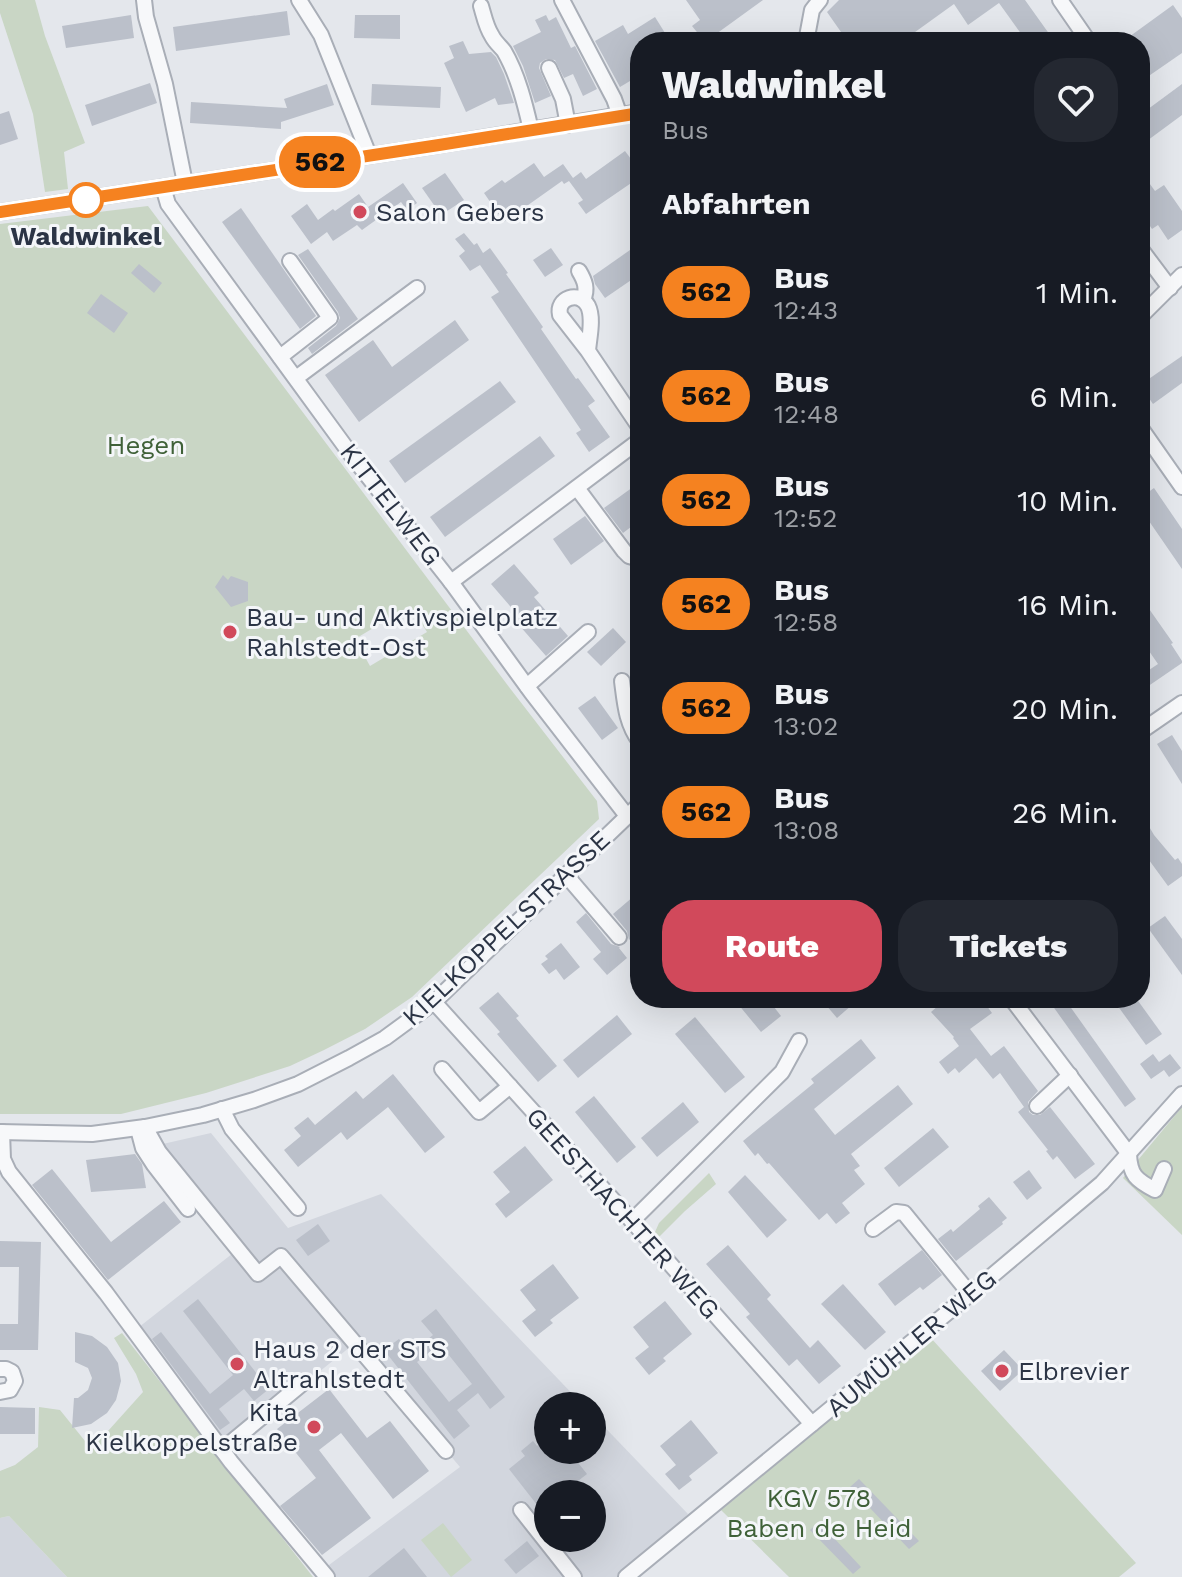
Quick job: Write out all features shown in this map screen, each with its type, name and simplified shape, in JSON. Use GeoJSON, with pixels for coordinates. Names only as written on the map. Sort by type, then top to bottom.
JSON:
{"type":"FeatureCollection","features":[{"type":"Feature","properties":{"kind":"street"},"geometry":{"type":"LineString","coordinates":[[144,0],[185,183]]}},
{"type":"Feature","properties":{"kind":"street"},"geometry":{"type":"LineString","coordinates":[[299,0],[321,35],[369,155]]}},
{"type":"Feature","properties":{"kind":"street"},"geometry":{"type":"LineString","coordinates":[[562,0],[620,116]]}},
{"type":"Feature","properties":{"kind":"street"},"geometry":{"type":"LineString","coordinates":[[808,32],[812,10],[820,0]]}},
{"type":"Feature","properties":{"kind":"street"},"geometry":{"type":"LineString","coordinates":[[1060,0],[1082,32]]}},
{"type":"Feature","properties":{"kind":"street"},"geometry":{"type":"LineString","coordinates":[[481,6],[486,26],[504,51],[513,72],[531,130]]}},
{"type":"Feature","properties":{"kind":"street"},"geometry":{"type":"LineString","coordinates":[[549,68],[563,99],[568,125]]}},
{"type":"Feature","properties":{"kind":"street"},"geometry":{"type":"LineString","coordinates":[[0,212],[630,114]]}},
{"type":"Feature","properties":{"kind":"street","name":"KITTELWEG"},"geometry":{"type":"LineString","coordinates":[[163,187],[168,204],[355,460],[627,816]]}},
{"type":"Feature","properties":{"kind":"street"},"geometry":{"type":"LineString","coordinates":[[280,357],[330,318],[290,261]]}},
{"type":"Feature","properties":{"kind":"street"},"geometry":{"type":"LineString","coordinates":[[1150,261],[1170,288]]}},
{"type":"Feature","properties":{"kind":"street"},"geometry":{"type":"LineString","coordinates":[[579,271],[585,283],[583,300]]}},
{"type":"Feature","properties":{"kind":"street"},"geometry":{"type":"LineString","coordinates":[[1150,307],[1182,275]]}},
{"type":"Feature","properties":{"kind":"street"},"geometry":{"type":"LineString","coordinates":[[296,378],[417,288]]}},
{"type":"Feature","properties":{"kind":"street"},"geometry":{"type":"LineString","coordinates":[[588,351],[591,319],[588,306],[579,297],[570,298],[560,305],[560,315],[630,413]]}},
{"type":"Feature","properties":{"kind":"street"},"geometry":{"type":"LineString","coordinates":[[1150,441],[1182,485]]}},
{"type":"Feature","properties":{"kind":"street"},"geometry":{"type":"LineString","coordinates":[[451,582],[630,448]]}},
{"type":"Feature","properties":{"kind":"street"},"geometry":{"type":"LineString","coordinates":[[577,488],[630,556]]}},
{"type":"Feature","properties":{"kind":"street"},"geometry":{"type":"LineString","coordinates":[[527,686],[588,632]]}},
{"type":"Feature","properties":{"kind":"street"},"geometry":{"type":"LineString","coordinates":[[622,681],[630,726]]}},
{"type":"Feature","properties":{"kind":"street"},"geometry":{"type":"LineString","coordinates":[[1150,725],[1182,703]]}},
{"type":"Feature","properties":{"kind":"street","name":"KIELKOPPELSTRASSE"},"geometry":{"type":"LineString","coordinates":[[1,1132],[92,1134],[142,1128],[222,1109],[298,1084],[385,1038],[434,1002],[630,813]]}},
{"type":"Feature","properties":{"kind":"street"},"geometry":{"type":"LineString","coordinates":[[566,875],[619,937]]}},
{"type":"Feature","properties":{"kind":"street","name":"GEESTHACHTER WEG"},"geometry":{"type":"LineString","coordinates":[[434,1002],[812,1424]]}},
{"type":"Feature","properties":{"kind":"street"},"geometry":{"type":"LineString","coordinates":[[1019,1008],[1129,1154],[1130,1168],[1141,1182],[1155,1190],[1164,1169]]}},
{"type":"Feature","properties":{"kind":"street"},"geometry":{"type":"LineString","coordinates":[[632,1221],[782,1072],[799,1041]]}},
{"type":"Feature","properties":{"kind":"street"},"geometry":{"type":"LineString","coordinates":[[442,1069],[479,1112],[510,1086]]}},
{"type":"Feature","properties":{"kind":"street"},"geometry":{"type":"LineString","coordinates":[[1037,1106],[1070,1075]]}},
{"type":"Feature","properties":{"kind":"street","name":"AUMÜHLER WEG"},"geometry":{"type":"LineString","coordinates":[[626,1577],[1102,1183],[1182,1094]]}},
{"type":"Feature","properties":{"kind":"street"},"geometry":{"type":"LineString","coordinates":[[222,1109],[232,1129],[298,1208]]}},
{"type":"Feature","properties":{"kind":"street"},"geometry":{"type":"LineString","coordinates":[[142,1128],[143,1148],[188,1209]]}},
{"type":"Feature","properties":{"kind":"street"},"geometry":{"type":"LineString","coordinates":[[142,1128],[258,1274],[281,1256],[446,1451]]}},
{"type":"Feature","properties":{"kind":"street"},"geometry":{"type":"LineString","coordinates":[[1,1132],[3,1159],[9,1172],[106,1293],[222,1450],[327,1577]]}},
{"type":"Feature","properties":{"kind":"street"},"geometry":{"type":"LineString","coordinates":[[873,1229],[896,1212],[904,1213],[970,1294]]}},
{"type":"Feature","properties":{"kind":"street"},"geometry":{"type":"LineString","coordinates":[[0,1369],[9,1370],[15,1381],[10,1390],[0,1392]]}},
{"type":"Feature","properties":{"kind":"street"},"geometry":{"type":"LineString","coordinates":[[222,1450],[304,1382]]}},
{"type":"Feature","properties":{"kind":"street"},"geometry":{"type":"LineString","coordinates":[[521,1510],[574,1577]]}},
{"type":"Feature","properties":{"kind":"shaded area"},"geometry":{"type":"Polygon","coordinates":[[[211,1133],[288,1228],[381,1194],[571,1392],[534,1392],[534,1464],[606,1464],[606,1429],[688,1514],[622,1577],[327,1577],[321,1571],[460,1467],[355,1343],[222,1450],[134,1331],[237,1250],[154,1146],[211,1133]]]}},
{"type":"Feature","properties":{"kind":"shaded area"},"geometry":{"type":"Polygon","coordinates":[[[9,1516],[67,1577],[0,1577],[0,1518],[9,1516]]]}},
{"type":"Feature","properties":{"kind":"green space"},"geometry":{"type":"Polygon","coordinates":[[[0,0],[35,0],[45,36],[85,143],[64,152],[68,189],[45,192],[33,114],[0,13],[0,0]]]}},
{"type":"Feature","properties":{"kind":"green space","name":"Hegen"},"geometry":{"type":"Polygon","coordinates":[[[148,206],[597,801],[599,819],[412,997],[365,1029],[290,1066],[206,1093],[121,1114],[0,1114],[0,224],[148,206]],[[410,606],[355,639],[370,666],[427,632],[410,606]]]}},
{"type":"Feature","properties":{"kind":"green space"},"geometry":{"type":"Polygon","coordinates":[[[1182,1107],[1182,1235],[1123,1178],[1182,1107]]]}},
{"type":"Feature","properties":{"kind":"green space"},"geometry":{"type":"Polygon","coordinates":[[[709,1173],[716,1184],[659,1237],[655,1232],[659,1223],[709,1173]]]}},
{"type":"Feature","properties":{"kind":"green space"},"geometry":{"type":"Polygon","coordinates":[[[122,1333],[313,1577],[67,1577],[9,1516],[0,1518],[0,1471],[15,1465],[38,1447],[39,1407],[60,1410],[85,1441],[108,1431],[143,1392],[114,1338],[122,1333]]]}},
{"type":"Feature","properties":{"kind":"green space","name":"KGV 578 Baben de Heid"},"geometry":{"type":"Polygon","coordinates":[[[930,1337],[1136,1563],[1119,1577],[789,1577],[721,1510],[930,1337]]]}},
{"type":"Feature","properties":{"kind":"green space"},"geometry":{"type":"Polygon","coordinates":[[[443,1523],[472,1560],[451,1577],[421,1540],[443,1523]]]}},
{"type":"Feature","properties":{"kind":"building"},"geometry":{"type":"Polygon","coordinates":[[[686,0],[763,0],[719,32],[697,32],[692,26],[700,20],[686,0]]]}},
{"type":"Feature","properties":{"kind":"building"},"geometry":{"type":"Polygon","coordinates":[[[839,0],[1025,0],[1048,32],[1020,32],[999,3],[968,25],[954,4],[915,32],[841,32],[827,12],[839,0]]]}},
{"type":"Feature","properties":{"kind":"building"},"geometry":{"type":"Polygon","coordinates":[[[1173,5],[1182,18],[1182,53],[1150,75],[1150,32],[1136,32],[1173,5]]]}},
{"type":"Feature","properties":{"kind":"building"},"geometry":{"type":"Polygon","coordinates":[[[287,11],[290,35],[176,51],[173,27],[287,11]]]}},
{"type":"Feature","properties":{"kind":"building"},"geometry":{"type":"Polygon","coordinates":[[[131,15],[134,38],[66,48],[62,26],[131,15]]]}},
{"type":"Feature","properties":{"kind":"building"},"geometry":{"type":"Polygon","coordinates":[[[355,15],[400,15],[400,39],[354,38],[355,15]]]}},
{"type":"Feature","properties":{"kind":"building"},"geometry":{"type":"Polygon","coordinates":[[[546,15],[549,21],[556,17],[597,89],[583,96],[573,74],[564,78],[555,60],[546,59],[539,68],[551,96],[535,103],[513,46],[541,32],[535,20],[546,15]]]}},
{"type":"Feature","properties":{"kind":"building"},"geometry":{"type":"Polygon","coordinates":[[[655,17],[664,32],[631,32],[655,17]]]}},
{"type":"Feature","properties":{"kind":"building"},"geometry":{"type":"Polygon","coordinates":[[[623,25],[628,34],[630,81],[620,87],[595,41],[623,25]]]}},
{"type":"Feature","properties":{"kind":"building"},"geometry":{"type":"Polygon","coordinates":[[[463,41],[469,54],[491,52],[496,57],[514,103],[498,105],[495,98],[466,112],[444,63],[454,58],[449,46],[463,41]]]}},
{"type":"Feature","properties":{"kind":"building"},"geometry":{"type":"Polygon","coordinates":[[[150,83],[157,103],[92,126],[85,105],[150,83]]]}},
{"type":"Feature","properties":{"kind":"building"},"geometry":{"type":"Polygon","coordinates":[[[327,84],[334,105],[281,122],[281,129],[190,123],[191,102],[287,108],[284,99],[327,84]]]}},
{"type":"Feature","properties":{"kind":"building"},"geometry":{"type":"Polygon","coordinates":[[[372,84],[441,87],[440,108],[371,105],[372,84]]]}},
{"type":"Feature","properties":{"kind":"building"},"geometry":{"type":"Polygon","coordinates":[[[1182,84],[1182,115],[1150,139],[1150,108],[1182,84]]]}},
{"type":"Feature","properties":{"kind":"building"},"geometry":{"type":"Polygon","coordinates":[[[9,111],[18,139],[0,145],[0,114],[9,111]]]}},
{"type":"Feature","properties":{"kind":"building"},"geometry":{"type":"Polygon","coordinates":[[[625,151],[630,158],[630,184],[586,214],[578,203],[583,200],[569,181],[564,184],[562,181],[504,222],[484,193],[534,163],[544,177],[563,164],[573,178],[581,172],[586,179],[625,151]]]}},
{"type":"Feature","properties":{"kind":"building"},"geometry":{"type":"Polygon","coordinates":[[[445,173],[464,200],[441,215],[422,188],[445,173]]]}},
{"type":"Feature","properties":{"kind":"building"},"geometry":{"type":"Polygon","coordinates":[[[403,183],[417,203],[407,210],[401,202],[362,230],[357,225],[333,241],[327,232],[311,244],[291,216],[307,204],[318,220],[359,194],[368,207],[403,183]]]}},
{"type":"Feature","properties":{"kind":"building"},"geometry":{"type":"Polygon","coordinates":[[[1150,184],[1155,191],[1164,185],[1182,211],[1182,230],[1168,240],[1158,225],[1152,229],[1150,184]]]}},
{"type":"Feature","properties":{"kind":"building"},"geometry":{"type":"Polygon","coordinates":[[[241,208],[316,316],[300,329],[222,222],[241,208]]]}},
{"type":"Feature","properties":{"kind":"building"},"geometry":{"type":"Polygon","coordinates":[[[464,233],[474,245],[477,243],[483,253],[490,248],[543,327],[541,329],[595,401],[588,406],[610,437],[589,452],[576,433],[581,430],[491,297],[499,292],[480,265],[470,271],[459,256],[465,251],[455,239],[464,233]]]}},
{"type":"Feature","properties":{"kind":"building"},"geometry":{"type":"Polygon","coordinates":[[[551,248],[563,265],[545,277],[533,260],[551,248]]]}},
{"type":"Feature","properties":{"kind":"building"},"geometry":{"type":"Polygon","coordinates":[[[308,249],[358,319],[312,354],[308,348],[336,326],[340,318],[298,255],[308,249]]]}},
{"type":"Feature","properties":{"kind":"building"},"geometry":{"type":"Polygon","coordinates":[[[630,250],[630,281],[605,298],[593,276],[630,250]]]}},
{"type":"Feature","properties":{"kind":"building"},"geometry":{"type":"Polygon","coordinates":[[[139,264],[162,283],[154,293],[131,273],[139,264]]]}},
{"type":"Feature","properties":{"kind":"building"},"geometry":{"type":"Polygon","coordinates":[[[101,294],[128,313],[114,333],[87,313],[101,294]]]}},
{"type":"Feature","properties":{"kind":"building"},"geometry":{"type":"Polygon","coordinates":[[[455,320],[469,340],[359,422],[325,375],[373,340],[392,367],[455,320]]]}},
{"type":"Feature","properties":{"kind":"building"},"geometry":{"type":"Polygon","coordinates":[[[1182,356],[1182,383],[1153,404],[1150,400],[1150,378],[1182,356]]]}},
{"type":"Feature","properties":{"kind":"building"},"geometry":{"type":"Polygon","coordinates":[[[500,381],[516,402],[405,483],[389,461],[500,381]]]}},
{"type":"Feature","properties":{"kind":"building"},"geometry":{"type":"Polygon","coordinates":[[[540,436],[555,456],[445,537],[430,517],[540,436]]]}},
{"type":"Feature","properties":{"kind":"building"},"geometry":{"type":"Polygon","coordinates":[[[1154,488],[1182,529],[1182,569],[1150,523],[1150,491],[1154,488]]]}},
{"type":"Feature","properties":{"kind":"building"},"geometry":{"type":"Polygon","coordinates":[[[630,489],[630,528],[623,533],[604,508],[630,489]]]}},
{"type":"Feature","properties":{"kind":"building"},"geometry":{"type":"Polygon","coordinates":[[[585,516],[604,541],[571,565],[553,539],[585,516]]]}},
{"type":"Feature","properties":{"kind":"building"},"geometry":{"type":"Polygon","coordinates":[[[514,564],[539,593],[534,597],[568,636],[546,656],[512,617],[516,613],[491,584],[514,564]]]}},
{"type":"Feature","properties":{"kind":"building"},"geometry":{"type":"Polygon","coordinates":[[[223,575],[228,580],[231,576],[248,582],[248,601],[231,607],[215,587],[223,575]]]}},
{"type":"Feature","properties":{"kind":"building"},"geometry":{"type":"Polygon","coordinates":[[[1150,610],[1182,661],[1150,685],[1150,669],[1158,664],[1150,652],[1150,610]]]}},
{"type":"Feature","properties":{"kind":"building"},"geometry":{"type":"Polygon","coordinates":[[[613,628],[626,642],[601,666],[587,652],[613,628]]]}},
{"type":"Feature","properties":{"kind":"building"},"geometry":{"type":"Polygon","coordinates":[[[595,696],[618,728],[602,740],[578,708],[595,696]]]}},
{"type":"Feature","properties":{"kind":"building"},"geometry":{"type":"Polygon","coordinates":[[[1172,735],[1182,751],[1182,784],[1157,744],[1172,735]]]}},
{"type":"Feature","properties":{"kind":"building"},"geometry":{"type":"Polygon","coordinates":[[[1150,828],[1175,860],[1178,858],[1182,864],[1182,876],[1168,886],[1150,861],[1150,828]]]}},
{"type":"Feature","properties":{"kind":"building"},"geometry":{"type":"Polygon","coordinates":[[[630,899],[629,940],[627,931],[613,914],[630,899]]]}},
{"type":"Feature","properties":{"kind":"building"},"geometry":{"type":"Polygon","coordinates":[[[586,913],[627,958],[607,975],[593,959],[601,952],[576,922],[586,913]]]}},
{"type":"Feature","properties":{"kind":"building"},"geometry":{"type":"Polygon","coordinates":[[[1165,916],[1182,939],[1182,975],[1150,931],[1150,927],[1165,916]]]}},
{"type":"Feature","properties":{"kind":"building"},"geometry":{"type":"Polygon","coordinates":[[[561,943],[580,967],[564,980],[556,969],[549,974],[541,964],[548,959],[545,956],[561,943]]]}},
{"type":"Feature","properties":{"kind":"building"},"geometry":{"type":"Polygon","coordinates":[[[498,992],[557,1066],[538,1082],[479,1008],[498,992]]]}},
{"type":"Feature","properties":{"kind":"building"},"geometry":{"type":"Polygon","coordinates":[[[741,1008],[775,1008],[781,1016],[761,1032],[741,1008]]]}},
{"type":"Feature","properties":{"kind":"building"},"geometry":{"type":"Polygon","coordinates":[[[828,1008],[848,1008],[837,1018],[828,1008]]]}},
{"type":"Feature","properties":{"kind":"building"},"geometry":{"type":"Polygon","coordinates":[[[936,1008],[988,1008],[992,1013],[970,1029],[991,1056],[1004,1046],[1038,1091],[1028,1102],[1029,1112],[1040,1115],[1050,1107],[1095,1164],[1075,1179],[1057,1156],[1053,1160],[1018,1112],[1024,1107],[1000,1073],[993,1079],[976,1058],[959,1073],[955,1068],[948,1074],[939,1062],[959,1046],[931,1012],[936,1008]]]}},
{"type":"Feature","properties":{"kind":"building"},"geometry":{"type":"Polygon","coordinates":[[[1054,1008],[1071,1008],[1136,1099],[1125,1107],[1054,1008]]]}},
{"type":"Feature","properties":{"kind":"building"},"geometry":{"type":"Polygon","coordinates":[[[1119,1008],[1143,1008],[1162,1034],[1146,1045],[1119,1008]]]}},
{"type":"Feature","properties":{"kind":"building"},"geometry":{"type":"Polygon","coordinates":[[[617,1015],[632,1034],[578,1078],[563,1060],[617,1015]]]}},
{"type":"Feature","properties":{"kind":"building"},"geometry":{"type":"Polygon","coordinates":[[[695,1017],[745,1077],[725,1093],[675,1034],[695,1017]]]}},
{"type":"Feature","properties":{"kind":"building"},"geometry":{"type":"Polygon","coordinates":[[[861,1039],[876,1058],[814,1109],[835,1135],[898,1085],[913,1104],[851,1154],[860,1166],[854,1170],[865,1184],[842,1203],[850,1213],[836,1224],[827,1213],[819,1220],[769,1163],[758,1153],[755,1156],[743,1141],[814,1083],[811,1079],[861,1039]]]}},
{"type":"Feature","properties":{"kind":"building"},"geometry":{"type":"Polygon","coordinates":[[[1153,1054],[1159,1062],[1170,1054],[1181,1068],[1169,1077],[1164,1070],[1151,1079],[1140,1064],[1153,1054]]]}},
{"type":"Feature","properties":{"kind":"building"},"geometry":{"type":"Polygon","coordinates":[[[393,1074],[445,1137],[425,1153],[388,1107],[347,1140],[341,1132],[298,1167],[284,1150],[301,1136],[294,1128],[308,1117],[315,1125],[356,1091],[363,1099],[393,1074]]]}},
{"type":"Feature","properties":{"kind":"building"},"geometry":{"type":"Polygon","coordinates":[[[594,1096],[636,1147],[617,1163],[575,1112],[594,1096]]]}},
{"type":"Feature","properties":{"kind":"building"},"geometry":{"type":"Polygon","coordinates":[[[683,1102],[699,1122],[657,1157],[641,1138],[683,1102]]]}},
{"type":"Feature","properties":{"kind":"building"},"geometry":{"type":"Polygon","coordinates":[[[933,1128],[949,1147],[899,1187],[884,1168],[933,1128]]]}},
{"type":"Feature","properties":{"kind":"building"},"geometry":{"type":"Polygon","coordinates":[[[525,1146],[553,1180],[506,1218],[495,1204],[510,1192],[493,1172],[525,1146]]]}},
{"type":"Feature","properties":{"kind":"building"},"geometry":{"type":"Polygon","coordinates":[[[135,1154],[142,1164],[146,1188],[91,1192],[86,1160],[135,1154]]]}},
{"type":"Feature","properties":{"kind":"building"},"geometry":{"type":"Polygon","coordinates":[[[52,1169],[111,1242],[164,1201],[181,1222],[108,1280],[32,1185],[52,1169]]]}},
{"type":"Feature","properties":{"kind":"building"},"geometry":{"type":"Polygon","coordinates":[[[1029,1170],[1042,1188],[1027,1200],[1013,1182],[1029,1170]]]}},
{"type":"Feature","properties":{"kind":"building"},"geometry":{"type":"Polygon","coordinates":[[[745,1175],[787,1220],[767,1238],[728,1192],[745,1175]]]}},
{"type":"Feature","properties":{"kind":"building"},"geometry":{"type":"Polygon","coordinates":[[[989,1197],[1007,1218],[956,1261],[938,1239],[951,1229],[953,1232],[989,1197]]]}},
{"type":"Feature","properties":{"kind":"building"},"geometry":{"type":"Polygon","coordinates":[[[318,1224],[330,1241],[308,1256],[296,1240],[318,1224]]]}},
{"type":"Feature","properties":{"kind":"building"},"geometry":{"type":"Polygon","coordinates":[[[0,1241],[41,1242],[38,1350],[0,1350],[0,1324],[18,1324],[19,1267],[0,1267],[0,1241]]]}},
{"type":"Feature","properties":{"kind":"building"},"geometry":{"type":"Polygon","coordinates":[[[728,1245],[771,1295],[767,1299],[810,1348],[818,1340],[841,1366],[819,1384],[797,1359],[789,1366],[746,1317],[750,1314],[706,1264],[728,1245]]]}},
{"type":"Feature","properties":{"kind":"building"},"geometry":{"type":"Polygon","coordinates":[[[922,1250],[942,1275],[895,1306],[878,1284],[922,1250]]]}},
{"type":"Feature","properties":{"kind":"building"},"geometry":{"type":"Polygon","coordinates":[[[553,1264],[579,1298],[550,1320],[553,1323],[535,1337],[522,1321],[536,1310],[520,1290],[553,1264]]]}},
{"type":"Feature","properties":{"kind":"building"},"geometry":{"type":"Polygon","coordinates":[[[843,1284],[886,1332],[865,1350],[821,1304],[843,1284]]]}},
{"type":"Feature","properties":{"kind":"building","name":"Haus 2 der STS Altrahlstedt"},"geometry":{"type":"Polygon","coordinates":[[[198,1299],[269,1389],[254,1401],[244,1389],[219,1409],[230,1423],[220,1430],[152,1339],[161,1332],[210,1394],[233,1375],[183,1311],[198,1299]]]}},
{"type":"Feature","properties":{"kind":"building"},"geometry":{"type":"Polygon","coordinates":[[[665,1301],[692,1334],[663,1358],[666,1361],[649,1375],[635,1358],[649,1347],[633,1327],[665,1301]]]}},
{"type":"Feature","properties":{"kind":"building"},"geometry":{"type":"Polygon","coordinates":[[[436,1309],[505,1397],[490,1409],[478,1393],[457,1410],[470,1426],[454,1439],[384,1350],[399,1339],[411,1353],[433,1335],[421,1321],[436,1309]],[[440,1344],[417,1362],[449,1402],[472,1384],[440,1344]]]}},
{"type":"Feature","properties":{"kind":"building"},"geometry":{"type":"Polygon","coordinates":[[[75,1332],[92,1336],[107,1347],[118,1363],[121,1381],[116,1400],[107,1413],[91,1424],[72,1428],[74,1398],[88,1390],[92,1378],[88,1368],[75,1362],[75,1332]]]}},
{"type":"Feature","properties":{"kind":"building","name":"Elbrevier"},"geometry":{"type":"Polygon","coordinates":[[[1004,1350],[1023,1370],[1000,1391],[981,1371],[1004,1350]]]}},
{"type":"Feature","properties":{"kind":"building"},"geometry":{"type":"Polygon","coordinates":[[[329,1389],[367,1438],[390,1421],[429,1471],[393,1499],[341,1433],[319,1450],[371,1518],[322,1555],[280,1506],[316,1478],[277,1429],[329,1389]]]}},
{"type":"Feature","properties":{"kind":"building"},"geometry":{"type":"Polygon","coordinates":[[[0,1407],[35,1408],[35,1434],[0,1434],[0,1407]]]}},
{"type":"Feature","properties":{"kind":"building"},"geometry":{"type":"Polygon","coordinates":[[[691,1420],[718,1453],[689,1476],[692,1480],[679,1490],[665,1474],[676,1465],[660,1446],[691,1420]]]}},
{"type":"Feature","properties":{"kind":"building"},"geometry":{"type":"Polygon","coordinates":[[[533,1441],[534,1464],[579,1464],[587,1474],[579,1480],[534,1480],[534,1501],[509,1469],[525,1456],[521,1451],[533,1441]]]}},
{"type":"Feature","properties":{"kind":"building"},"geometry":{"type":"Polygon","coordinates":[[[859,1479],[919,1541],[909,1549],[850,1487],[859,1479]]]}},
{"type":"Feature","properties":{"kind":"building"},"geometry":{"type":"Polygon","coordinates":[[[819,1522],[861,1567],[853,1574],[810,1530],[819,1522]]]}},
{"type":"Feature","properties":{"kind":"building"},"geometry":{"type":"Polygon","coordinates":[[[527,1541],[539,1556],[516,1574],[504,1560],[527,1541]]]}},
{"type":"Feature","properties":{"kind":"building"},"geometry":{"type":"Polygon","coordinates":[[[404,1548],[427,1577],[368,1577],[404,1548]]]}},
{"type":"Feature","properties":{"kind":"bus line","name":"562"},"geometry":{"type":"LineString","coordinates":[[0,212],[630,115]]}},
{"type":"Feature","properties":{"kind":"place","name":"Waldwinkel"},"geometry":{"type":"Point","coordinates":[86,200]}},
{"type":"Feature","properties":{"kind":"place","name":"Salon Gebers"},"geometry":{"type":"Point","coordinates":[360,212]}},
{"type":"Feature","properties":{"kind":"place","name":"Bau- und Aktivspielplatz Rahlstedt-Ost"},"geometry":{"type":"Point","coordinates":[230,632]}},
{"type":"Feature","properties":{"kind":"place","name":"Haus 2 der STS Altrahlstedt"},"geometry":{"type":"Point","coordinates":[237,1364]}},
{"type":"Feature","properties":{"kind":"place","name":"Elbrevier"},"geometry":{"type":"Point","coordinates":[1002,1371]}},
{"type":"Feature","properties":{"kind":"place","name":"Kita Kielkoppelstraße"},"geometry":{"type":"Point","coordinates":[314,1427]}}]}
